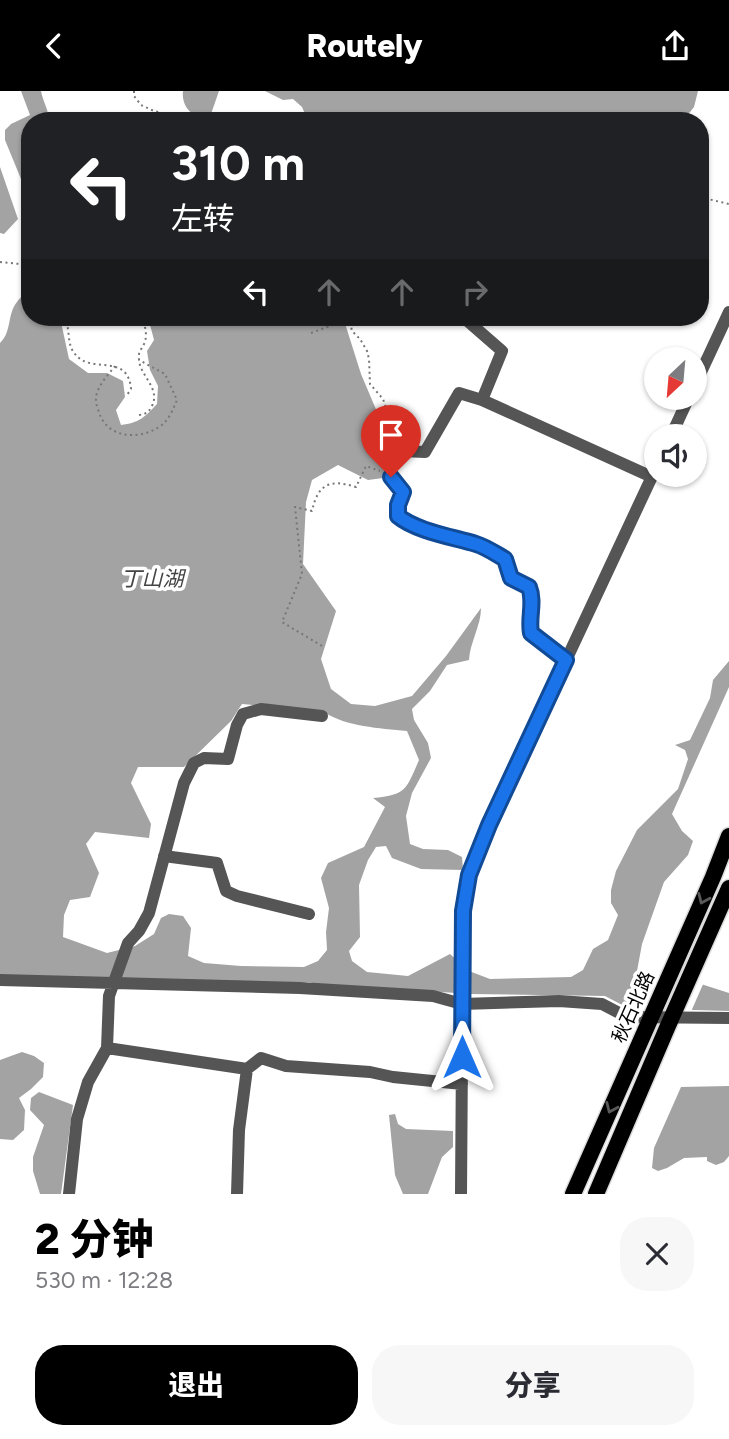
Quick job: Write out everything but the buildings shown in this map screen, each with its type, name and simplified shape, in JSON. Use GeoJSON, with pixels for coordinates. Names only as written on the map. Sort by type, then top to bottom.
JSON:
{"type":"FeatureCollection","features":[{"type":"Feature","properties":{"kind":"main road","name":"秋石北路"},"geometry":{"type":"LineString","coordinates":[[573,1194],[729,836]]}},
{"type":"Feature","properties":{"kind":"main road","name":"秋石北路"},"geometry":{"type":"LineString","coordinates":[[596,1194],[729,888]]}},
{"type":"Feature","properties":{"kind":"street"},"geometry":{"type":"LineString","coordinates":[[707,359],[729,312]]}},
{"type":"Feature","properties":{"kind":"street"},"geometry":{"type":"LineString","coordinates":[[473,326],[502,351],[482,400]]}},
{"type":"Feature","properties":{"kind":"street"},"geometry":{"type":"LineString","coordinates":[[402,451],[425,452],[459,393],[482,400],[644,469]]}},
{"type":"Feature","properties":{"kind":"street"},"geometry":{"type":"LineString","coordinates":[[388,475],[403,492],[398,505],[398,516],[404,521],[479,545],[505,559],[511,578],[529,587],[533,595],[531,633],[566,660]]}},
{"type":"Feature","properties":{"kind":"street"},"geometry":{"type":"LineString","coordinates":[[461,1194],[463,911],[469,875],[489,825],[647,487]]}},
{"type":"Feature","properties":{"kind":"street"},"geometry":{"type":"LineString","coordinates":[[69,1194],[77,1119],[88,1082],[107,1048],[109,996],[128,943],[139,931],[149,913],[184,783],[194,763],[204,758],[228,759],[237,725],[243,714],[261,709],[321,716]]}},
{"type":"Feature","properties":{"kind":"street"},"geometry":{"type":"LineString","coordinates":[[164,856],[217,863],[226,891],[309,914]]}},
{"type":"Feature","properties":{"kind":"street"},"geometry":{"type":"LineString","coordinates":[[0,980],[300,988],[433,996],[462,1004],[559,1001],[602,1004],[627,1017],[729,1017]]}},
{"type":"Feature","properties":{"kind":"street"},"geometry":{"type":"LineString","coordinates":[[107,1048],[247,1069]]}},
{"type":"Feature","properties":{"kind":"street"},"geometry":{"type":"LineString","coordinates":[[237,1194],[239,1130],[247,1069],[261,1058],[286,1066],[370,1072],[462,1084]]}},
{"type":"Feature","properties":{"kind":"path"},"geometry":{"type":"LineString","coordinates":[[134,91],[134,96],[141,105],[157,112]]}},
{"type":"Feature","properties":{"kind":"path"},"geometry":{"type":"LineString","coordinates":[[709,199],[729,204]]}},
{"type":"Feature","properties":{"kind":"path"},"geometry":{"type":"LineString","coordinates":[[0,262],[21,264]]}},
{"type":"Feature","properties":{"kind":"path"},"geometry":{"type":"LineString","coordinates":[[68,326],[73,353],[84,363],[115,366],[124,371],[131,380],[131,389],[127,395]]}},
{"type":"Feature","properties":{"kind":"path"},"geometry":{"type":"LineString","coordinates":[[139,415],[151,409],[154,401],[153,390],[140,368],[139,351],[146,334],[144,326]]}},
{"type":"Feature","properties":{"kind":"path"},"geometry":{"type":"LineString","coordinates":[[311,333],[329,326]]}},
{"type":"Feature","properties":{"kind":"path"},"geometry":{"type":"LineString","coordinates":[[351,326],[367,351],[370,384],[383,399],[402,451]]}},
{"type":"Feature","properties":{"kind":"path"},"geometry":{"type":"LineString","coordinates":[[115,366],[97,391],[99,416],[117,434],[131,437],[159,427],[168,419],[177,400],[165,375],[139,360]]}},
{"type":"Feature","properties":{"kind":"path"},"geometry":{"type":"LineString","coordinates":[[322,646],[282,622],[302,574],[295,507],[312,511],[315,498],[321,489],[331,484],[342,483],[356,487],[366,466],[388,475]]}},
{"type":"Feature","properties":{"kind":"water"},"geometry":{"type":"Polygon","coordinates":[[[21,91],[41,91],[47,112],[29,112],[21,91]]]}},
{"type":"Feature","properties":{"kind":"water"},"geometry":{"type":"Polygon","coordinates":[[[183,91],[219,91],[212,112],[191,112],[186,107],[183,91]]]}},
{"type":"Feature","properties":{"kind":"water"},"geometry":{"type":"Polygon","coordinates":[[[265,91],[698,91],[690,112],[304,112],[293,99],[283,100],[265,91]]]}},
{"type":"Feature","properties":{"kind":"water"},"geometry":{"type":"Polygon","coordinates":[[[21,119],[21,179],[5,140],[5,130],[21,119]]]}},
{"type":"Feature","properties":{"kind":"water"},"geometry":{"type":"Polygon","coordinates":[[[0,167],[18,219],[4,234],[0,233],[0,167]]]}},
{"type":"Feature","properties":{"kind":"water","name":"丁山湖"},"geometry":{"type":"Polygon","coordinates":[[[20,299],[21,326],[62,326],[69,359],[88,373],[107,373],[123,381],[125,397],[116,410],[121,425],[141,419],[157,404],[158,386],[150,370],[147,351],[154,340],[150,326],[346,326],[361,374],[389,440],[391,477],[368,480],[338,465],[312,480],[306,502],[303,564],[336,611],[321,659],[331,689],[351,704],[375,706],[412,696],[481,608],[469,660],[447,665],[430,691],[412,709],[414,720],[428,743],[431,758],[412,793],[406,816],[410,844],[423,849],[448,850],[462,857],[463,870],[421,869],[392,858],[386,846],[376,847],[359,885],[360,937],[349,951],[352,961],[367,972],[408,976],[450,954],[469,971],[490,979],[571,977],[583,970],[593,949],[608,940],[618,915],[611,903],[611,890],[616,871],[637,830],[678,789],[688,759],[685,750],[675,745],[690,740],[710,698],[713,680],[729,661],[729,687],[672,814],[682,831],[693,841],[688,855],[664,882],[642,944],[637,971],[642,982],[674,989],[701,984],[729,993],[729,1011],[628,1008],[605,996],[470,994],[412,990],[358,995],[309,982],[269,985],[0,976],[0,343],[6,334],[14,307],[20,299]],[[242,704],[231,721],[184,767],[138,767],[131,783],[151,824],[149,838],[95,832],[86,844],[99,873],[90,897],[70,900],[64,915],[63,937],[107,953],[135,946],[154,934],[161,918],[169,914],[183,916],[191,928],[188,956],[204,963],[304,967],[318,961],[327,950],[329,908],[321,878],[328,863],[364,847],[385,807],[373,798],[399,793],[404,789],[419,760],[407,731],[374,728],[324,712],[242,704]]]}},
{"type":"Feature","properties":{"kind":"water"},"geometry":{"type":"Polygon","coordinates":[[[22,1052],[44,1063],[43,1077],[19,1098],[25,1110],[24,1130],[13,1140],[0,1139],[0,1060],[22,1052]]]}},
{"type":"Feature","properties":{"kind":"water"},"geometry":{"type":"Polygon","coordinates":[[[729,1086],[729,1156],[724,1162],[716,1165],[707,1161],[707,1157],[684,1158],[658,1171],[652,1168],[654,1148],[681,1087],[729,1086]]]}},
{"type":"Feature","properties":{"kind":"water"},"geometry":{"type":"Polygon","coordinates":[[[39,1092],[73,1105],[61,1194],[40,1194],[33,1171],[33,1157],[44,1125],[30,1110],[31,1098],[39,1092]]]}},
{"type":"Feature","properties":{"kind":"water"},"geometry":{"type":"Polygon","coordinates":[[[395,1114],[398,1124],[406,1129],[453,1131],[453,1147],[442,1157],[428,1194],[403,1194],[395,1175],[389,1115],[395,1114]]]}},
{"type":"Feature","properties":{"kind":"pier"},"geometry":{"type":"Polygon","coordinates":[[[651,980],[675,985],[704,982],[690,1014],[638,1012],[651,980]]]}},
{"type":"Feature","properties":{"kind":"route"},"geometry":{"type":"LineString","coordinates":[[391,477],[403,492],[398,505],[398,516],[404,521],[479,545],[505,559],[511,578],[529,587],[533,595],[531,633],[566,660],[489,825],[469,875],[463,911],[462,1057]]}}]}
